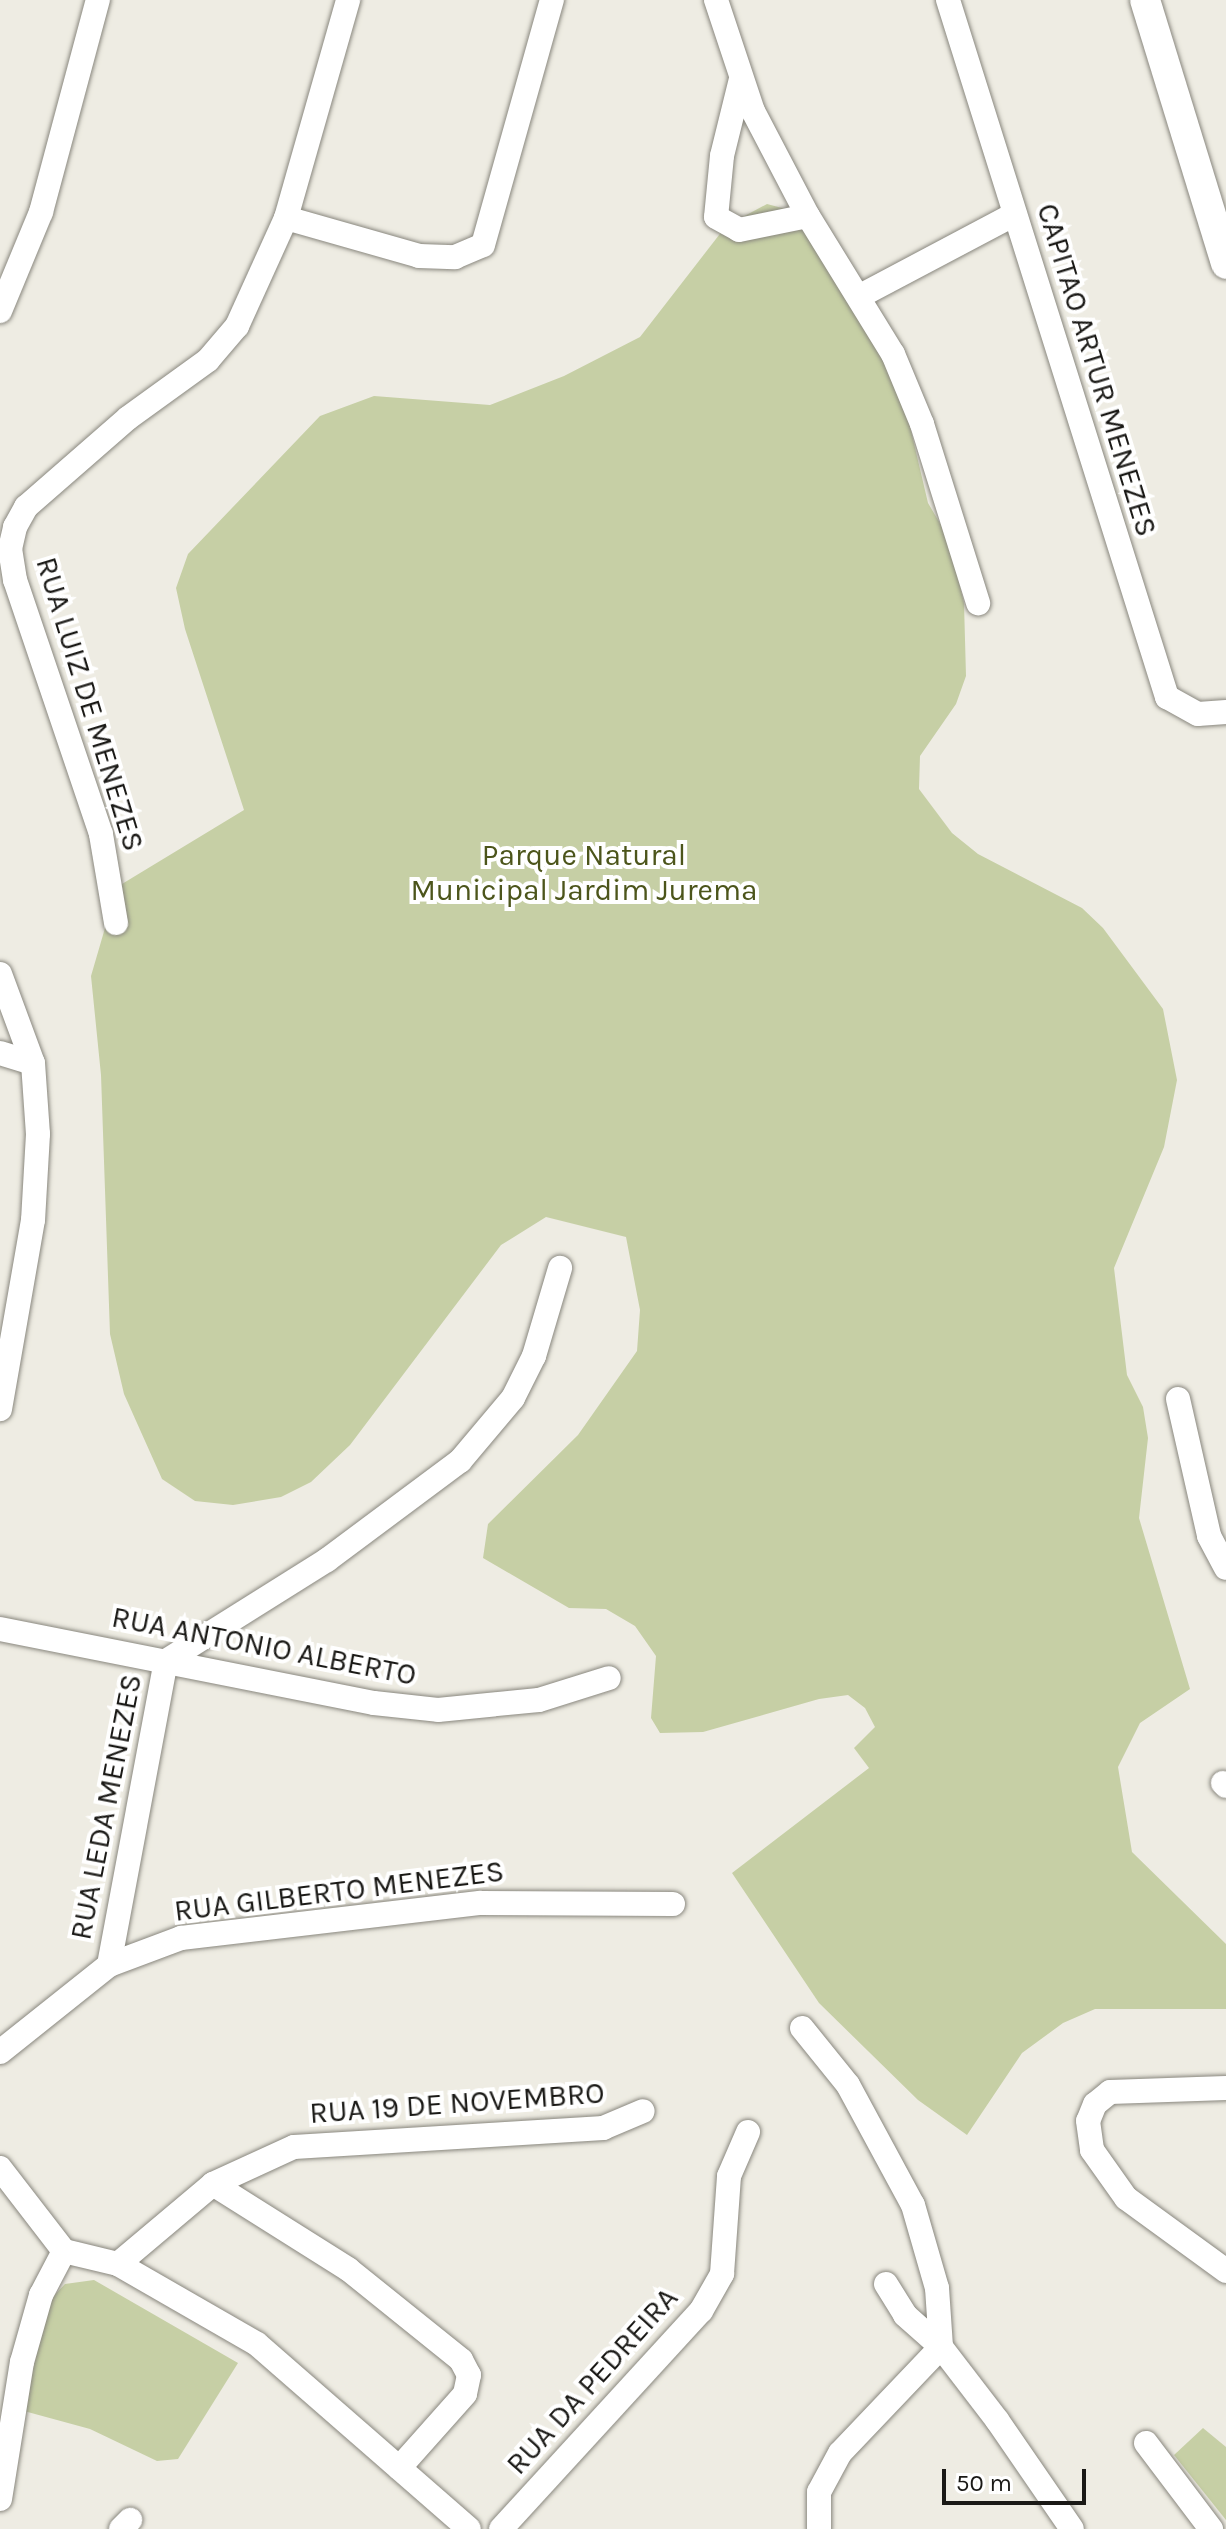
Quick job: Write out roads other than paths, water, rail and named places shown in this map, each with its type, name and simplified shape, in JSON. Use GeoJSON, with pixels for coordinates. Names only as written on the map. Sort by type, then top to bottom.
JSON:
{"type":"FeatureCollection","features":[{"type":"Feature","properties":{"kind":"main road"},"geometry":{"type":"LineString","coordinates":[[1145,0],[1226,264]]}},
{"type":"Feature","properties":{"kind":"street"},"geometry":{"type":"LineString","coordinates":[[0,311],[41,212],[98,0]]}},
{"type":"Feature","properties":{"kind":"street","name":"RUA LUIZ DE MENEZES"},"geometry":{"type":"LineString","coordinates":[[116,923],[101,834],[15,580],[10,549],[15,527],[26,507],[226,341],[286,218],[348,0]]}},
{"type":"Feature","properties":{"kind":"street"},"geometry":{"type":"LineString","coordinates":[[286,218],[419,256],[455,257],[483,245],[552,0]]}},
{"type":"Feature","properties":{"kind":"street"},"geometry":{"type":"LineString","coordinates":[[716,0],[741,79],[808,216],[860,296],[922,424],[978,603]]}},
{"type":"Feature","properties":{"kind":"street","name":"CAPITAO ARTUR MENEZES"},"geometry":{"type":"LineString","coordinates":[[948,0],[1167,697],[1198,714],[1226,712]]}},
{"type":"Feature","properties":{"kind":"street"},"geometry":{"type":"LineString","coordinates":[[741,79],[722,156],[716,217],[739,230],[808,216]]}},
{"type":"Feature","properties":{"kind":"street"},"geometry":{"type":"LineString","coordinates":[[860,296],[1015,214]]}},
{"type":"Feature","properties":{"kind":"street"},"geometry":{"type":"LineString","coordinates":[[0,974],[33,1063],[38,1134],[33,1220],[0,1409]]}},
{"type":"Feature","properties":{"kind":"street"},"geometry":{"type":"LineString","coordinates":[[0,1053],[33,1063]]}},
{"type":"Feature","properties":{"kind":"street"},"geometry":{"type":"LineString","coordinates":[[166,1661],[327,1560],[460,1461],[513,1398],[534,1356],[560,1268]]}},
{"type":"Feature","properties":{"kind":"street"},"geometry":{"type":"LineString","coordinates":[[1178,1399],[1209,1536],[1226,1568]]}},
{"type":"Feature","properties":{"kind":"street","name":"RUA ANTONIO ALBERTO"},"geometry":{"type":"LineString","coordinates":[[0,1629],[438,1710],[539,1700],[609,1678]]}},
{"type":"Feature","properties":{"kind":"street","name":"RUA LEDA MENEZES"},"geometry":{"type":"LineString","coordinates":[[109,1965],[166,1661]]}},
{"type":"Feature","properties":{"kind":"street","name":"RUA GILBERTO MENEZES"},"geometry":{"type":"LineString","coordinates":[[0,2052],[109,1965],[181,1938],[466,1905],[601,1899],[673,1904]]}},
{"type":"Feature","properties":{"kind":"street"},"geometry":{"type":"LineString","coordinates":[[802,2028],[848,2085],[913,2205],[937,2288],[941,2347],[840,2453],[819,2492],[819,2529]]}},
{"type":"Feature","properties":{"kind":"street"},"geometry":{"type":"LineString","coordinates":[[1226,2088],[1110,2092],[1088,2121],[1092,2150],[1126,2198],[1226,2271]]}},
{"type":"Feature","properties":{"kind":"street","name":"RUA 19 DE NOVEMBRO"},"geometry":{"type":"LineString","coordinates":[[118,2264],[213,2184],[268,2155],[318,2142],[603,2128],[643,2111]]}},
{"type":"Feature","properties":{"kind":"street","name":"RUA DA PEDREIRA"},"geometry":{"type":"LineString","coordinates":[[501,2529],[701,2311],[722,2274],[729,2176],[748,2132]]}},
{"type":"Feature","properties":{"kind":"street"},"geometry":{"type":"LineString","coordinates":[[0,2168],[64,2251],[118,2264],[257,2344],[469,2529]]}},
{"type":"Feature","properties":{"kind":"street"},"geometry":{"type":"LineString","coordinates":[[213,2184],[348,2269],[461,2360],[469,2375],[465,2394],[399,2468]]}},
{"type":"Feature","properties":{"kind":"street"},"geometry":{"type":"LineString","coordinates":[[0,2499],[22,2362],[41,2295],[64,2251]]}},
{"type":"Feature","properties":{"kind":"street"},"geometry":{"type":"LineString","coordinates":[[886,2284],[905,2315],[941,2347],[1072,2529]]}},
{"type":"Feature","properties":{"kind":"street"},"geometry":{"type":"LineString","coordinates":[[1146,2443],[1211,2529]]}},
{"type":"Feature","properties":{"kind":"park label","name":"Parque Natural Municipal Jardim Jurema"},"geometry":{"type":"Point","coordinates":[584,872]}}]}
